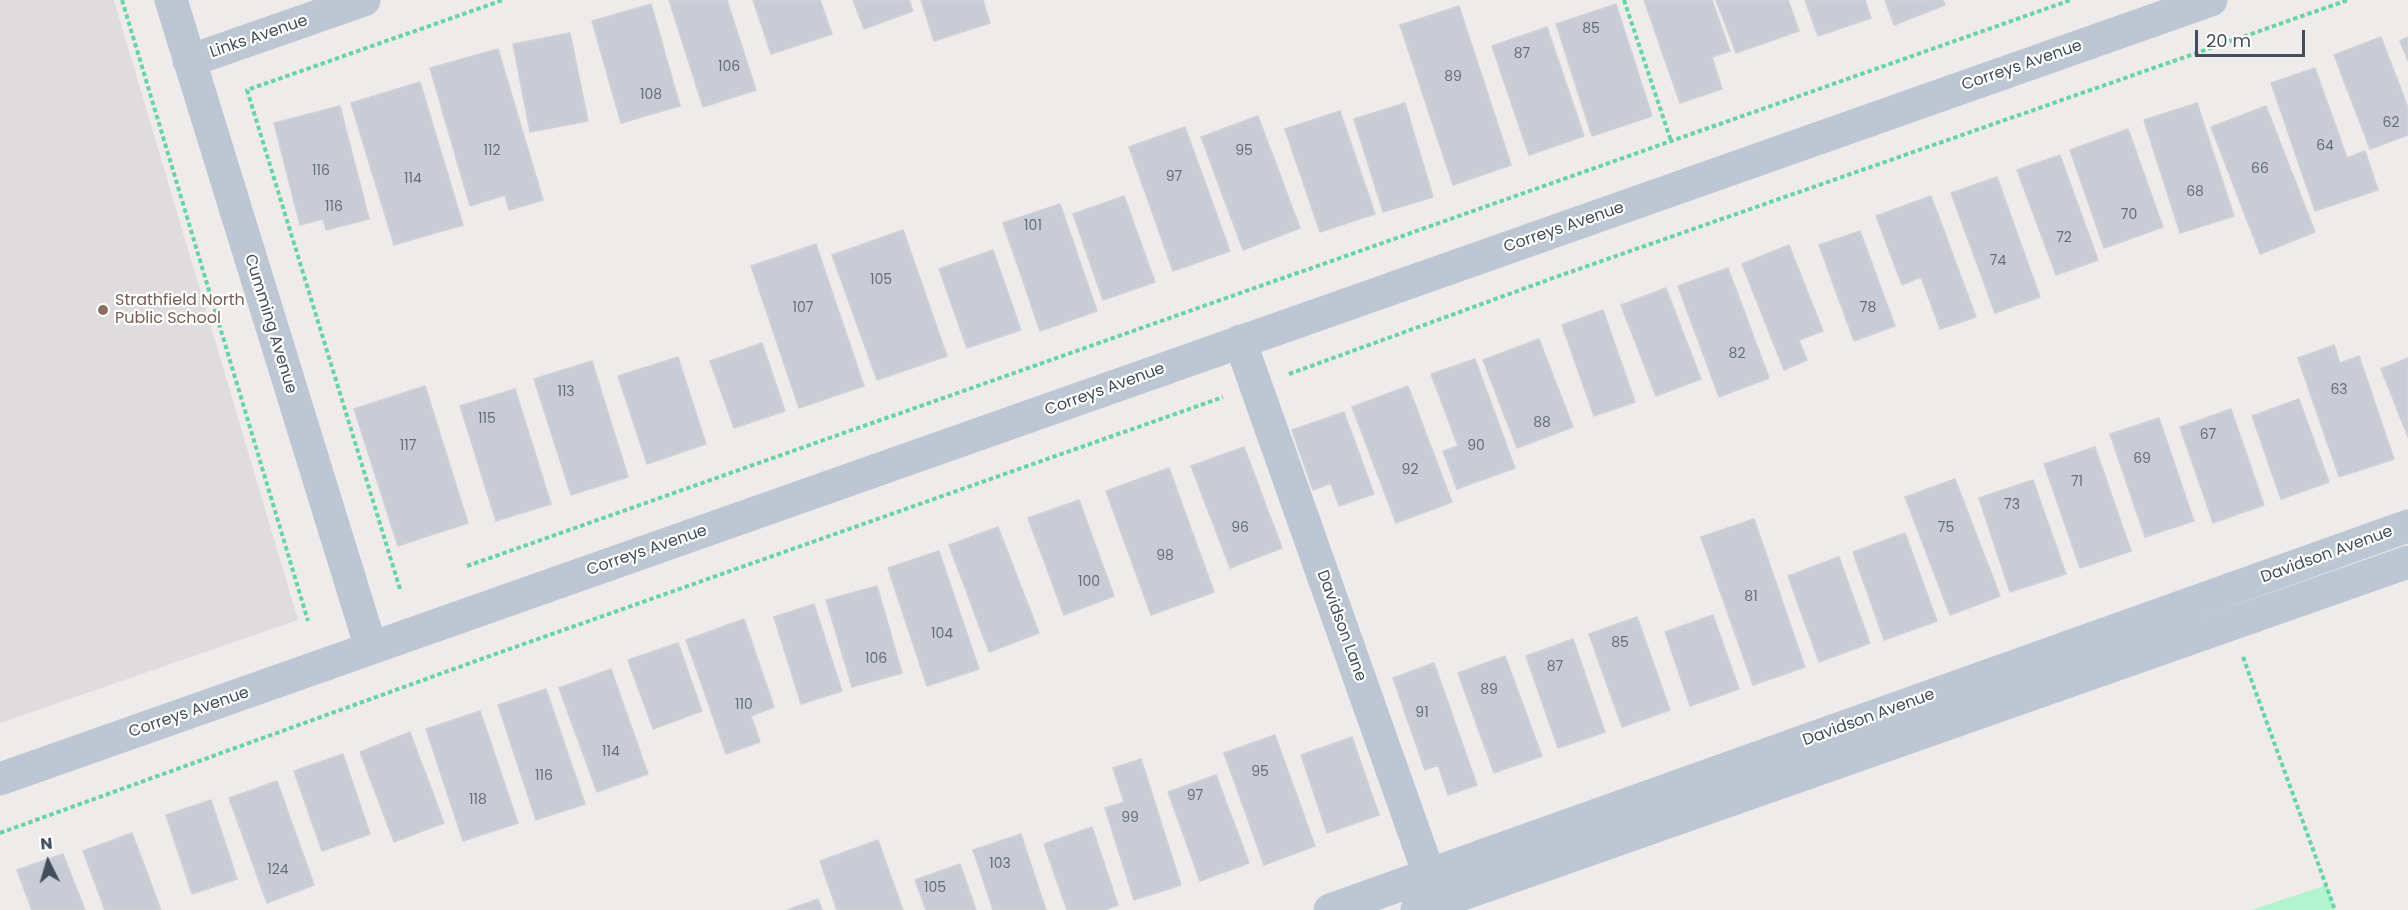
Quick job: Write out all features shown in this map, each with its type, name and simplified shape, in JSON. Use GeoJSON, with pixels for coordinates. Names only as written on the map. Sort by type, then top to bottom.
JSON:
{"type":"FeatureCollection","features":[{"type":"Feature","properties":{"kind":"street","name":"Cumming Avenue"},"geometry":{"type":"LineString","coordinates":[[171,0],[371,648]]}},
{"type":"Feature","properties":{"kind":"street","name":"Links Avenue"},"geometry":{"type":"LineString","coordinates":[[189,61],[364,0]]}},
{"type":"Feature","properties":{"kind":"street","name":"Correys Avenue"},"geometry":{"type":"LineString","coordinates":[[0,779],[2211,0]]}},
{"type":"Feature","properties":{"kind":"street","name":"Davidson Lane"},"geometry":{"type":"LineString","coordinates":[[1240,341],[1432,899]]}},
{"type":"Feature","properties":{"kind":"street","name":"Davidson Avenue"},"geometry":{"type":"LineString","coordinates":[[1432,899],[2408,526]]}},
{"type":"Feature","properties":{"kind":"street","name":"Davidson Avenue"},"geometry":{"type":"LineString","coordinates":[[1330,910],[1432,899],[2408,562]]}},
{"type":"Feature","properties":{"kind":"path"},"geometry":{"type":"LineString","coordinates":[[122,0],[308,621]]}},
{"type":"Feature","properties":{"kind":"path"},"geometry":{"type":"LineString","coordinates":[[400,589],[248,90],[503,0]]}},
{"type":"Feature","properties":{"kind":"path"},"geometry":{"type":"LineString","coordinates":[[1624,0],[1671,141]]}},
{"type":"Feature","properties":{"kind":"path"},"geometry":{"type":"LineString","coordinates":[[467,566],[2071,0]]}},
{"type":"Feature","properties":{"kind":"path"},"geometry":{"type":"LineString","coordinates":[[0,833],[519,645],[1256,386],[1556,277],[2348,0]]}},
{"type":"Feature","properties":{"kind":"path"},"geometry":{"type":"LineString","coordinates":[[2243,656],[2335,910]]}},
{"type":"Feature","properties":{"kind":"shaded area","name":"Strathfield North Public School"},"geometry":{"type":"Polygon","coordinates":[[[0,0],[114,0],[298,620],[0,723],[0,0]]]}},
{"type":"Feature","properties":{"kind":"green space"},"geometry":{"type":"Polygon","coordinates":[[[2327,885],[2335,910],[2251,910],[2327,885]]]}},
{"type":"Feature","properties":{"kind":"building"},"geometry":{"type":"Polygon","coordinates":[[[669,0],[727,0],[756,90],[703,107],[669,0]]]}},
{"type":"Feature","properties":{"kind":"building"},"geometry":{"type":"Polygon","coordinates":[[[753,0],[820,0],[832,34],[771,54],[753,0]]]}},
{"type":"Feature","properties":{"kind":"building"},"geometry":{"type":"Polygon","coordinates":[[[853,0],[909,0],[913,11],[864,29],[853,0]]]}},
{"type":"Feature","properties":{"kind":"building"},"geometry":{"type":"Polygon","coordinates":[[[921,0],[983,0],[990,23],[934,41],[921,0]]]}},
{"type":"Feature","properties":{"kind":"building"},"geometry":{"type":"Polygon","coordinates":[[[1644,0],[1712,0],[1730,51],[1712,57],[1722,89],[1680,103],[1644,0]]]}},
{"type":"Feature","properties":{"kind":"building"},"geometry":{"type":"Polygon","coordinates":[[[1716,0],[1788,0],[1799,31],[1736,53],[1716,0]]]}},
{"type":"Feature","properties":{"kind":"building"},"geometry":{"type":"Polygon","coordinates":[[[1805,0],[1865,0],[1871,18],[1818,36],[1805,0]]]}},
{"type":"Feature","properties":{"kind":"building"},"geometry":{"type":"Polygon","coordinates":[[[1885,0],[1943,0],[1945,5],[1894,25],[1885,0]]]}},
{"type":"Feature","properties":{"kind":"building"},"geometry":{"type":"Polygon","coordinates":[[[651,4],[680,106],[621,123],[592,21],[651,4]]]}},
{"type":"Feature","properties":{"kind":"building"},"geometry":{"type":"Polygon","coordinates":[[[1616,4],[1652,116],[1592,136],[1556,24],[1616,4]]]}},
{"type":"Feature","properties":{"kind":"building"},"geometry":{"type":"Polygon","coordinates":[[[1459,6],[1511,165],[1453,185],[1400,25],[1459,6]]]}},
{"type":"Feature","properties":{"kind":"building"},"geometry":{"type":"Polygon","coordinates":[[[1547,27],[1584,136],[1529,155],[1492,46],[1547,27]]]}},
{"type":"Feature","properties":{"kind":"building"},"geometry":{"type":"Polygon","coordinates":[[[570,33],[588,121],[530,132],[513,44],[570,33]]]}},
{"type":"Feature","properties":{"kind":"building"},"geometry":{"type":"Polygon","coordinates":[[[2381,37],[2408,108],[2408,135],[2370,149],[2334,55],[2381,37]]]}},
{"type":"Feature","properties":{"kind":"building"},"geometry":{"type":"Polygon","coordinates":[[[2408,37],[2408,61],[2400,41],[2408,37]]]}},
{"type":"Feature","properties":{"kind":"building"},"geometry":{"type":"Polygon","coordinates":[[[498,49],[543,200],[509,210],[505,195],[470,206],[430,68],[498,49]]]}},
{"type":"Feature","properties":{"kind":"building"},"geometry":{"type":"Polygon","coordinates":[[[2315,68],[2347,158],[2365,151],[2378,190],[2315,211],[2271,83],[2315,68]]]}},
{"type":"Feature","properties":{"kind":"building"},"geometry":{"type":"Polygon","coordinates":[[[420,82],[463,225],[394,245],[351,103],[420,82]]]}},
{"type":"Feature","properties":{"kind":"building"},"geometry":{"type":"Polygon","coordinates":[[[1405,103],[1433,197],[1383,212],[1354,119],[1405,103]]]}},
{"type":"Feature","properties":{"kind":"building"},"geometry":{"type":"Polygon","coordinates":[[[2197,103],[2234,216],[2180,233],[2144,120],[2197,103]]]}},
{"type":"Feature","properties":{"kind":"building"},"geometry":{"type":"Polygon","coordinates":[[[340,106],[369,219],[326,230],[323,219],[300,225],[274,123],[340,106]]]}},
{"type":"Feature","properties":{"kind":"building"},"geometry":{"type":"Polygon","coordinates":[[[2266,106],[2315,232],[2260,254],[2211,127],[2266,106]]]}},
{"type":"Feature","properties":{"kind":"building"},"geometry":{"type":"Polygon","coordinates":[[[1340,111],[1375,214],[1320,232],[1285,129],[1340,111]]]}},
{"type":"Feature","properties":{"kind":"building"},"geometry":{"type":"Polygon","coordinates":[[[1258,116],[1300,228],[1243,250],[1201,137],[1258,116]]]}},
{"type":"Feature","properties":{"kind":"building"},"geometry":{"type":"Polygon","coordinates":[[[1185,127],[1230,251],[1173,271],[1129,147],[1185,127]]]}},
{"type":"Feature","properties":{"kind":"building"},"geometry":{"type":"Polygon","coordinates":[[[2128,129],[2163,227],[2104,248],[2070,150],[2128,129]]]}},
{"type":"Feature","properties":{"kind":"building"},"geometry":{"type":"Polygon","coordinates":[[[2060,155],[2098,260],[2056,275],[2017,170],[2060,155]]]}},
{"type":"Feature","properties":{"kind":"building"},"geometry":{"type":"Polygon","coordinates":[[[1997,177],[2040,297],[1995,313],[1951,193],[1997,177]]]}},
{"type":"Feature","properties":{"kind":"building"},"geometry":{"type":"Polygon","coordinates":[[[1124,196],[1155,282],[1103,300],[1073,214],[1124,196]]]}},
{"type":"Feature","properties":{"kind":"building"},"geometry":{"type":"Polygon","coordinates":[[[1931,196],[1976,317],[1940,329],[1921,277],[1902,285],[1876,216],[1931,196]]]}},
{"type":"Feature","properties":{"kind":"building"},"geometry":{"type":"Polygon","coordinates":[[[1060,204],[1097,311],[1040,331],[1003,223],[1060,204]]]}},
{"type":"Feature","properties":{"kind":"building"},"geometry":{"type":"Polygon","coordinates":[[[903,230],[947,356],[877,380],[832,255],[903,230]]]}},
{"type":"Feature","properties":{"kind":"building"},"geometry":{"type":"Polygon","coordinates":[[[1860,231],[1895,326],[1854,341],[1819,245],[1860,231]]]}},
{"type":"Feature","properties":{"kind":"building"},"geometry":{"type":"Polygon","coordinates":[[[816,244],[864,386],[799,408],[751,266],[816,244]]]}},
{"type":"Feature","properties":{"kind":"building"},"geometry":{"type":"Polygon","coordinates":[[[1789,245],[1823,331],[1799,340],[1807,360],[1784,370],[1742,264],[1789,245]]]}},
{"type":"Feature","properties":{"kind":"building"},"geometry":{"type":"Polygon","coordinates":[[[993,250],[1021,330],[967,348],[939,269],[993,250]]]}},
{"type":"Feature","properties":{"kind":"building"},"geometry":{"type":"Polygon","coordinates":[[[1728,268],[1769,378],[1719,397],[1678,286],[1728,268]]]}},
{"type":"Feature","properties":{"kind":"building"},"geometry":{"type":"Polygon","coordinates":[[[1666,288],[1701,379],[1656,396],[1621,305],[1666,288]]]}},
{"type":"Feature","properties":{"kind":"building"},"geometry":{"type":"Polygon","coordinates":[[[1603,310],[1635,402],[1594,416],[1562,325],[1603,310]]]}},
{"type":"Feature","properties":{"kind":"building"},"geometry":{"type":"Polygon","coordinates":[[[1539,339],[1573,427],[1517,448],[1483,360],[1539,339]]]}},
{"type":"Feature","properties":{"kind":"building"},"geometry":{"type":"Polygon","coordinates":[[[762,343],[785,411],[734,428],[710,361],[762,343]]]}},
{"type":"Feature","properties":{"kind":"building"},"geometry":{"type":"Polygon","coordinates":[[[2334,345],[2340,363],[2359,356],[2394,459],[2339,477],[2298,358],[2334,345]]]}},
{"type":"Feature","properties":{"kind":"building"},"geometry":{"type":"Polygon","coordinates":[[[678,357],[706,444],[647,464],[618,376],[678,357]]]}},
{"type":"Feature","properties":{"kind":"building"},"geometry":{"type":"Polygon","coordinates":[[[2408,358],[2408,437],[2381,369],[2408,358]]]}},
{"type":"Feature","properties":{"kind":"building"},"geometry":{"type":"Polygon","coordinates":[[[1475,359],[1515,468],[1457,489],[1443,451],[1458,446],[1431,374],[1475,359]]]}},
{"type":"Feature","properties":{"kind":"building"},"geometry":{"type":"Polygon","coordinates":[[[592,361],[628,477],[571,495],[534,379],[592,361]]]}},
{"type":"Feature","properties":{"kind":"building"},"geometry":{"type":"Polygon","coordinates":[[[425,386],[468,523],[398,546],[354,409],[425,386]]]}},
{"type":"Feature","properties":{"kind":"building"},"geometry":{"type":"Polygon","coordinates":[[[1408,386],[1452,502],[1396,523],[1352,407],[1408,386]]]}},
{"type":"Feature","properties":{"kind":"building"},"geometry":{"type":"Polygon","coordinates":[[[515,389],[551,504],[496,521],[460,406],[515,389]]]}},
{"type":"Feature","properties":{"kind":"building"},"geometry":{"type":"Polygon","coordinates":[[[2299,399],[2329,482],[2281,499],[2252,416],[2299,399]]]}},
{"type":"Feature","properties":{"kind":"building"},"geometry":{"type":"Polygon","coordinates":[[[2231,409],[2264,505],[2213,523],[2180,427],[2231,409]]]}},
{"type":"Feature","properties":{"kind":"building"},"geometry":{"type":"Polygon","coordinates":[[[1344,412],[1374,494],[1339,506],[1331,483],[1313,490],[1292,430],[1344,412]]]}},
{"type":"Feature","properties":{"kind":"building"},"geometry":{"type":"Polygon","coordinates":[[[2159,418],[2194,521],[2145,537],[2110,434],[2159,418]]]}},
{"type":"Feature","properties":{"kind":"building"},"geometry":{"type":"Polygon","coordinates":[[[1244,447],[1282,548],[1230,568],[1191,466],[1244,447]]]}},
{"type":"Feature","properties":{"kind":"building"},"geometry":{"type":"Polygon","coordinates":[[[2095,447],[2131,551],[2080,568],[2044,464],[2095,447]]]}},
{"type":"Feature","properties":{"kind":"building"},"geometry":{"type":"Polygon","coordinates":[[[1169,468],[1214,592],[1151,615],[1106,491],[1169,468]]]}},
{"type":"Feature","properties":{"kind":"building"},"geometry":{"type":"Polygon","coordinates":[[[1955,479],[2000,596],[1950,615],[1905,497],[1955,479]]]}},
{"type":"Feature","properties":{"kind":"building"},"geometry":{"type":"Polygon","coordinates":[[[2033,480],[2066,574],[2010,592],[1979,498],[2033,480]]]}},
{"type":"Feature","properties":{"kind":"building"},"geometry":{"type":"Polygon","coordinates":[[[1079,500],[1114,596],[1064,615],[1028,518],[1079,500]]]}},
{"type":"Feature","properties":{"kind":"building"},"geometry":{"type":"Polygon","coordinates":[[[1754,519],[1805,667],[1753,685],[1701,537],[1754,519]]]}},
{"type":"Feature","properties":{"kind":"building"},"geometry":{"type":"Polygon","coordinates":[[[998,527],[1039,633],[989,652],[949,545],[998,527]]]}},
{"type":"Feature","properties":{"kind":"building"},"geometry":{"type":"Polygon","coordinates":[[[1905,533],[1937,621],[1884,640],[1853,552],[1905,533]]]}},
{"type":"Feature","properties":{"kind":"building"},"geometry":{"type":"Polygon","coordinates":[[[939,551],[979,669],[927,686],[888,568],[939,551]]]}},
{"type":"Feature","properties":{"kind":"building"},"geometry":{"type":"Polygon","coordinates":[[[1839,557],[1870,643],[1819,662],[1788,576],[1839,557]]]}},
{"type":"Feature","properties":{"kind":"building"},"geometry":{"type":"Polygon","coordinates":[[[877,586],[902,673],[852,687],[826,600],[877,586]]]}},
{"type":"Feature","properties":{"kind":"building"},"geometry":{"type":"Polygon","coordinates":[[[814,604],[842,691],[801,704],[774,617],[814,604]]]}},
{"type":"Feature","properties":{"kind":"building"},"geometry":{"type":"Polygon","coordinates":[[[1713,615],[1739,689],[1690,706],[1665,632],[1713,615]]]}},
{"type":"Feature","properties":{"kind":"building"},"geometry":{"type":"Polygon","coordinates":[[[1637,617],[1670,710],[1622,727],[1589,634],[1637,617]]]}},
{"type":"Feature","properties":{"kind":"building"},"geometry":{"type":"Polygon","coordinates":[[[744,619],[774,707],[751,716],[760,742],[726,754],[686,640],[744,619]]]}},
{"type":"Feature","properties":{"kind":"building"},"geometry":{"type":"Polygon","coordinates":[[[1573,639],[1605,732],[1558,748],[1526,656],[1573,639]]]}},
{"type":"Feature","properties":{"kind":"building"},"geometry":{"type":"Polygon","coordinates":[[[678,643],[702,711],[653,729],[628,660],[678,643]]]}},
{"type":"Feature","properties":{"kind":"building"},"geometry":{"type":"Polygon","coordinates":[[[1505,656],[1542,756],[1494,773],[1458,673],[1505,656]]]}},
{"type":"Feature","properties":{"kind":"building"},"geometry":{"type":"Polygon","coordinates":[[[1434,663],[1477,785],[1448,795],[1438,765],[1425,770],[1393,678],[1434,663]]]}},
{"type":"Feature","properties":{"kind":"building"},"geometry":{"type":"Polygon","coordinates":[[[611,669],[648,774],[597,792],[559,688],[611,669]]]}},
{"type":"Feature","properties":{"kind":"building"},"geometry":{"type":"Polygon","coordinates":[[[546,689],[585,804],[536,820],[498,705],[546,689]]]}},
{"type":"Feature","properties":{"kind":"building"},"geometry":{"type":"Polygon","coordinates":[[[480,711],[518,823],[463,841],[426,729],[480,711]]]}},
{"type":"Feature","properties":{"kind":"building"},"geometry":{"type":"Polygon","coordinates":[[[410,732],[444,823],[394,842],[360,752],[410,732]]]}},
{"type":"Feature","properties":{"kind":"building"},"geometry":{"type":"Polygon","coordinates":[[[1275,735],[1315,846],[1264,865],[1224,753],[1275,735]]]}},
{"type":"Feature","properties":{"kind":"building"},"geometry":{"type":"Polygon","coordinates":[[[1352,737],[1379,815],[1327,833],[1301,755],[1352,737]]]}},
{"type":"Feature","properties":{"kind":"building"},"geometry":{"type":"Polygon","coordinates":[[[343,754],[370,834],[322,851],[294,771],[343,754]]]}},
{"type":"Feature","properties":{"kind":"building"},"geometry":{"type":"Polygon","coordinates":[[[1141,759],[1181,885],[1134,900],[1105,808],[1124,802],[1113,768],[1141,759]]]}},
{"type":"Feature","properties":{"kind":"building"},"geometry":{"type":"Polygon","coordinates":[[[1216,775],[1249,863],[1200,881],[1168,792],[1216,775]]]}},
{"type":"Feature","properties":{"kind":"building"},"geometry":{"type":"Polygon","coordinates":[[[277,781],[314,885],[267,903],[229,798],[277,781]]]}},
{"type":"Feature","properties":{"kind":"building"},"geometry":{"type":"Polygon","coordinates":[[[211,800],[237,879],[192,894],[166,815],[211,800]]]}},
{"type":"Feature","properties":{"kind":"building"},"geometry":{"type":"Polygon","coordinates":[[[1092,827],[1118,905],[1104,910],[1067,910],[1044,844],[1092,827]]]}},
{"type":"Feature","properties":{"kind":"building"},"geometry":{"type":"Polygon","coordinates":[[[132,833],[161,910],[105,910],[83,851],[132,833]]]}},
{"type":"Feature","properties":{"kind":"building"},"geometry":{"type":"Polygon","coordinates":[[[1021,834],[1046,910],[993,910],[973,850],[1021,834]]]}},
{"type":"Feature","properties":{"kind":"building"},"geometry":{"type":"Polygon","coordinates":[[[878,840],[903,910],[837,910],[820,861],[878,840]]]}},
{"type":"Feature","properties":{"kind":"building"},"geometry":{"type":"Polygon","coordinates":[[[63,854],[85,910],[32,910],[17,870],[63,854]]]}},
{"type":"Feature","properties":{"kind":"building"},"geometry":{"type":"Polygon","coordinates":[[[960,864],[976,910],[926,910],[915,880],[960,864]]]}},
{"type":"Feature","properties":{"kind":"building"},"geometry":{"type":"Polygon","coordinates":[[[818,899],[822,910],[787,910],[818,899]]]}},
{"type":"Feature","properties":{"kind":"place","name":"Strathfield North Public School"},"geometry":{"type":"Point","coordinates":[103,310]}}]}
